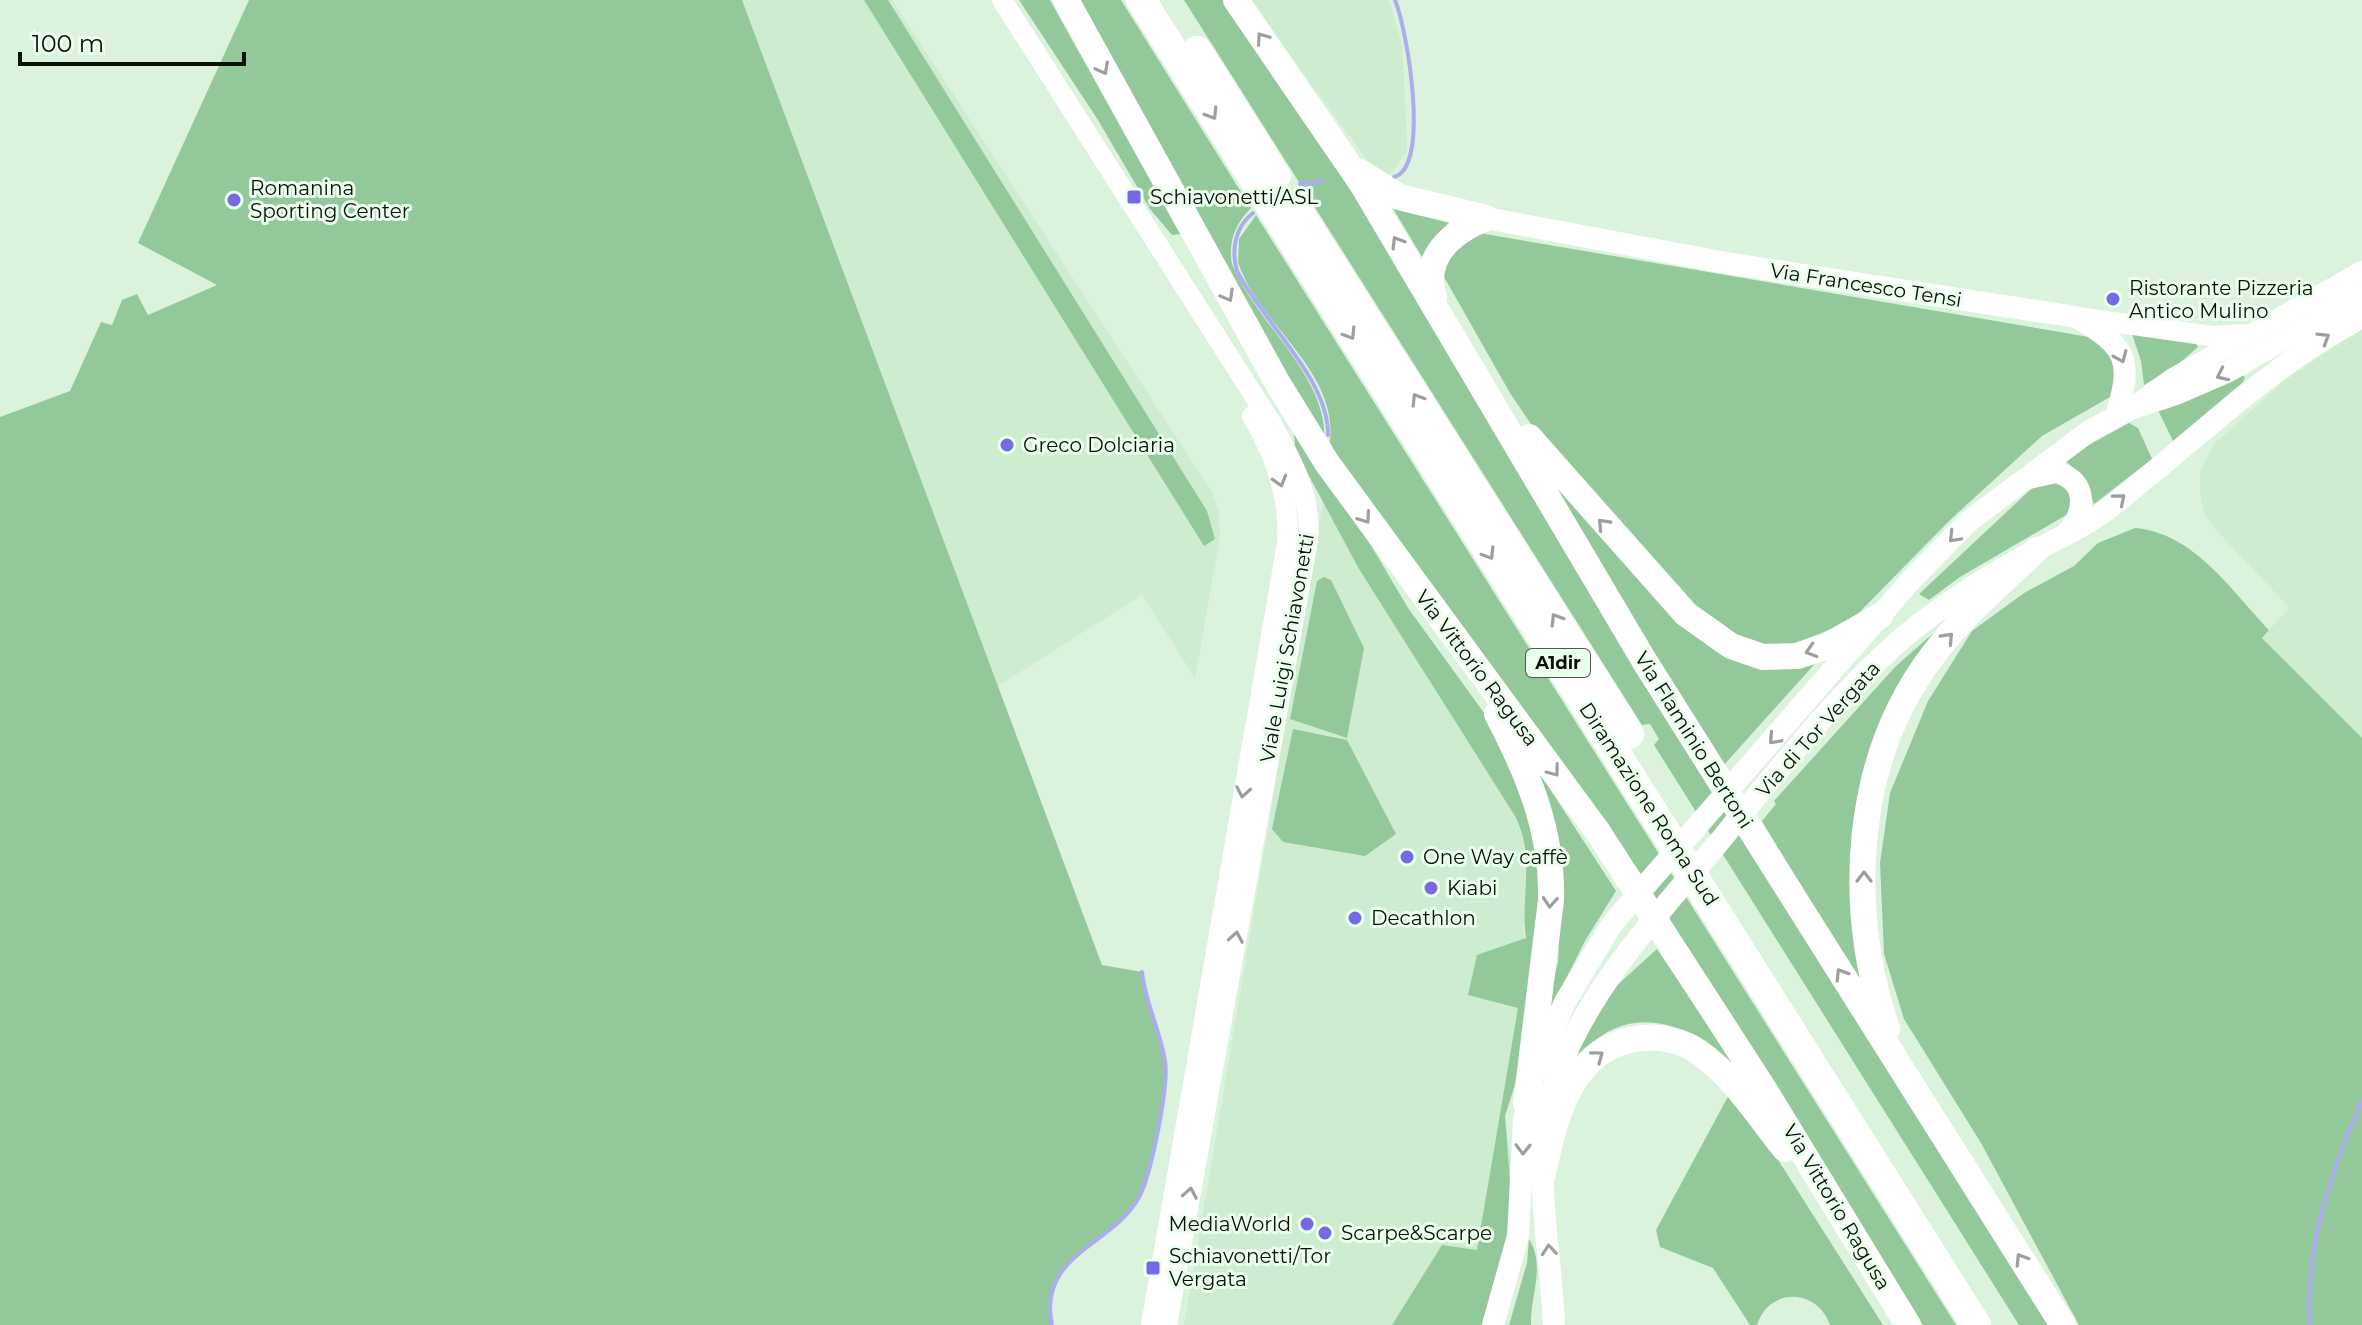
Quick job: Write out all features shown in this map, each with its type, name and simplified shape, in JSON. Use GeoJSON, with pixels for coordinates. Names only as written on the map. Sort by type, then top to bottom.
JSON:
{"type":"FeatureCollection","features":[{"type":"Feature","properties":{"kind":"highway","name":"Via Vittorio Ragusa"},"geometry":{"type":"LineString","coordinates":[[1066,0],[1277,382],[1358,509],[1598,832],[1837,1206],[1908,1325]]}},
{"type":"Feature","properties":{"kind":"highway","name":"Diramazione Roma Sud"},"geometry":{"type":"LineString","coordinates":[[1141,0],[1976,1325]]}},
{"type":"Feature","properties":{"kind":"highway","name":"Diramazione Roma Sud"},"geometry":{"type":"LineString","coordinates":[[1165,0],[2000,1325]]}},
{"type":"Feature","properties":{"kind":"highway"},"geometry":{"type":"LineString","coordinates":[[1236,0],[1355,168],[1390,194],[1486,218]]}},
{"type":"Feature","properties":{"kind":"highway","name":"Via Flaminio Bertoni"},"geometry":{"type":"LineString","coordinates":[[1339,148],[1438,309],[1645,662],[2063,1325]]}},
{"type":"Feature","properties":{"kind":"highway"},"geometry":{"type":"LineString","coordinates":[[1438,309],[1431,284],[1437,254],[1453,235],[1486,218]]}},
{"type":"Feature","properties":{"kind":"highway"},"geometry":{"type":"LineString","coordinates":[[1457,341],[1559,475],[1686,614],[1712,635],[1755,655],[1789,657],[1825,647],[1880,616]]}},
{"type":"Feature","properties":{"kind":"highway"},"geometry":{"type":"LineString","coordinates":[[1912,1087],[1881,1011],[1868,948],[1863,878],[1874,777],[1894,718],[1931,657],[2045,546]]}},
{"type":"Feature","properties":{"kind":"highway"},"geometry":{"type":"LineString","coordinates":[[1461,647],[1528,778],[1550,858],[1551,900],[1526,1104]]}},
{"type":"Feature","properties":{"kind":"highway"},"geometry":{"type":"LineString","coordinates":[[1543,1174],[1557,1112],[1579,1074],[1611,1047],[1651,1038],[1686,1044],[1715,1065],[1837,1206]]}},
{"type":"Feature","properties":{"kind":"main road","name":"Via Francesco Tensi"},"geometry":{"type":"LineString","coordinates":[[1486,218],[1726,263],[2076,317]]}},
{"type":"Feature","properties":{"kind":"main road","name":"Via di Tor Vergata"},"geometry":{"type":"LineString","coordinates":[[1493,1325],[1507,1283],[1520,1226],[1526,1104],[1541,1054],[1565,1002],[1612,924],[1880,616],[1969,521],[2073,441],[2123,413],[2227,372],[2362,294]]}},
{"type":"Feature","properties":{"kind":"main road"},"geometry":{"type":"LineString","coordinates":[[2076,317],[2107,337],[2124,356],[2126,379],[2123,413]]}},
{"type":"Feature","properties":{"kind":"main road","name":"Via di Tor Vergata"},"geometry":{"type":"LineString","coordinates":[[1554,1325],[1543,1174],[1544,1129],[1556,1078],[1598,994],[1632,947],[1759,794],[1861,679],[1900,641],[1960,595],[2117,502],[2253,388],[2320,341],[2362,317]]}},
{"type":"Feature","properties":{"kind":"main road"},"geometry":{"type":"LineString","coordinates":[[2014,487],[2032,476],[2051,471],[2064,474],[2076,484],[2082,497],[2080,516],[2045,546]]}},
{"type":"Feature","properties":{"kind":"street","name":"Viale Luigi Schiavonetti"},"geometry":{"type":"LineString","coordinates":[[989,0],[1257,424],[1276,468],[1287,511],[1287,544],[1151,1325]]}},
{"type":"Feature","properties":{"kind":"street","name":"Viale Luigi Schiavonetti"},"geometry":{"type":"LineString","coordinates":[[1002,0],[1272,424],[1296,471],[1307,510],[1308,541],[1167,1325]]}},
{"type":"Feature","properties":{"kind":"street","name":"Via di Tor Vergata"},"geometry":{"type":"LineString","coordinates":[[2123,413],[2173,378],[2362,271]]}},
{"type":"Feature","properties":{"kind":"street","name":"Via Francesco Tensi"},"geometry":{"type":"LineString","coordinates":[[2076,317],[2211,336],[2248,334]]}},
{"type":"Feature","properties":{"kind":"shaded area"},"geometry":{"type":"Polygon","coordinates":[[[742,0],[892,0],[1212,492],[1219,512],[1220,537],[1195,678],[1142,595],[998,686],[742,0]]]}},
{"type":"Feature","properties":{"kind":"shaded area"},"geometry":{"type":"Polygon","coordinates":[[[1249,0],[1389,0],[1402,44],[1407,150],[1392,173],[1384,174],[1372,167],[1249,0]]]}},
{"type":"Feature","properties":{"kind":"shaded area"},"geometry":{"type":"Polygon","coordinates":[[[2362,329],[2362,738],[2262,637],[2290,608],[2214,528],[2204,513],[2200,472],[2215,443],[2288,378],[2362,329]]]}},
{"type":"Feature","properties":{"kind":"shaded area"},"geometry":{"type":"Polygon","coordinates":[[[1323,503],[1515,816],[1523,836],[1528,877],[1524,925],[1526,1050],[1505,1116],[1511,1162],[1485,1325],[1184,1325],[1323,503]]]}},
{"type":"Feature","properties":{"kind":"green space"},"geometry":{"type":"Polygon","coordinates":[[[249,0],[742,0],[1102,965],[1142,972],[1163,1050],[1166,1073],[1162,1105],[1144,1186],[1119,1222],[1069,1263],[1057,1280],[1050,1300],[1052,1325],[0,1325],[0,417],[70,391],[101,322],[112,325],[122,300],[137,294],[148,315],[217,285],[138,243],[249,0]]]}},
{"type":"Feature","properties":{"kind":"green space"},"geometry":{"type":"Polygon","coordinates":[[[864,0],[888,0],[1207,511],[1215,539],[1204,546],[864,0]]]}},
{"type":"Feature","properties":{"kind":"green space"},"geometry":{"type":"Polygon","coordinates":[[[1019,0],[1050,0],[1180,234],[1172,235],[1150,209],[1098,120],[1019,0]]]}},
{"type":"Feature","properties":{"kind":"green space"},"geometry":{"type":"Polygon","coordinates":[[[1076,0],[1121,0],[1251,208],[1234,234],[1232,264],[1316,396],[1323,419],[1324,443],[1076,0]]]}},
{"type":"Feature","properties":{"kind":"green space"},"geometry":{"type":"Polygon","coordinates":[[[1184,0],[1224,0],[1312,126],[2051,1325],[2019,1325],[1654,745],[1659,739],[1650,724],[1642,725],[1184,0]]]}},
{"type":"Feature","properties":{"kind":"green space"},"geometry":{"type":"Polygon","coordinates":[[[1386,197],[1450,221],[1432,243],[1427,265],[1386,197]]]}},
{"type":"Feature","properties":{"kind":"green space"},"geometry":{"type":"Polygon","coordinates":[[[1256,215],[1956,1325],[1923,1325],[1849,1208],[1329,447],[1330,420],[1324,396],[1312,373],[1248,285],[1238,262],[1239,239],[1256,215]]]}},
{"type":"Feature","properties":{"kind":"green space"},"geometry":{"type":"Polygon","coordinates":[[[1473,232],[2095,338],[2110,346],[2118,384],[2110,397],[2042,436],[1950,520],[1850,622],[1785,647],[1747,642],[1706,619],[1535,430],[1510,393],[1444,277],[1442,261],[1473,232]]]}},
{"type":"Feature","properties":{"kind":"green space"},"geometry":{"type":"Polygon","coordinates":[[[2132,334],[2195,343],[2198,347],[2176,366],[2144,385],[2141,361],[2132,334]]]}},
{"type":"Feature","properties":{"kind":"green space"},"geometry":{"type":"Polygon","coordinates":[[[2240,375],[2245,377],[2243,382],[2173,441],[2158,410],[2240,375]]]}},
{"type":"Feature","properties":{"kind":"green space"},"geometry":{"type":"Polygon","coordinates":[[[2129,423],[2138,428],[2152,459],[2094,504],[2082,475],[2063,459],[2129,423]]]}},
{"type":"Feature","properties":{"kind":"green space"},"geometry":{"type":"Polygon","coordinates":[[[1294,432],[1369,542],[1408,608],[1495,728],[1543,848],[1526,1050],[1505,1116],[1513,1219],[1485,1325],[1392,1325],[1442,1245],[1477,1250],[1518,1008],[1468,995],[1477,955],[1526,938],[1525,847],[1515,816],[1359,569],[1295,450],[1294,432]]]}},
{"type":"Feature","properties":{"kind":"green space"},"geometry":{"type":"Polygon","coordinates":[[[1544,471],[1694,630],[1821,657],[1723,766],[1544,471]]]}},
{"type":"Feature","properties":{"kind":"green space"},"geometry":{"type":"Polygon","coordinates":[[[2054,479],[2073,494],[2068,514],[1960,577],[1929,600],[1919,594],[2029,491],[2040,483],[2054,479]]]}},
{"type":"Feature","properties":{"kind":"green space"},"geometry":{"type":"Polygon","coordinates":[[[2135,528],[2175,540],[2210,566],[2269,630],[2262,638],[2362,738],[2362,1325],[2079,1325],[1981,1143],[1904,1019],[1884,954],[1880,863],[1890,793],[1928,701],[1972,631],[2024,593],[2074,566],[2098,543],[2135,528]]]}},
{"type":"Feature","properties":{"kind":"green space"},"geometry":{"type":"Polygon","coordinates":[[[1324,577],[1331,580],[1364,648],[1347,738],[1290,719],[1317,581],[1324,577]]]}},
{"type":"Feature","properties":{"kind":"green space"},"geometry":{"type":"Polygon","coordinates":[[[1948,620],[1886,717],[1865,992],[1762,821],[1776,804],[1774,801],[1895,667],[1948,620]]]}},
{"type":"Feature","properties":{"kind":"green space"},"geometry":{"type":"Polygon","coordinates":[[[1293,729],[1347,740],[1396,834],[1365,856],[1283,842],[1272,829],[1293,729]]]}},
{"type":"Feature","properties":{"kind":"green space"},"geometry":{"type":"Polygon","coordinates":[[[1537,769],[1616,891],[1585,941],[1543,1024],[1558,962],[1562,880],[1537,769]]]}},
{"type":"Feature","properties":{"kind":"green space"},"geometry":{"type":"Polygon","coordinates":[[[1657,949],[1735,1066],[1705,1042],[1688,1033],[1653,1023],[1635,1023],[1616,1028],[1598,1038],[1569,1062],[1614,988],[1657,949]]]}},
{"type":"Feature","properties":{"kind":"green space"},"geometry":{"type":"Polygon","coordinates":[[[1731,1091],[1883,1325],[1830,1325],[1815,1304],[1793,1297],[1772,1304],[1757,1325],[1750,1325],[1713,1268],[1660,1247],[1656,1230],[1731,1091]]]}},
{"type":"Feature","properties":{"kind":"green space"},"geometry":{"type":"Polygon","coordinates":[[[1529,1239],[1537,1271],[1531,1325],[1509,1325],[1527,1263],[1529,1239]]]}},
{"type":"Feature","properties":{"kind":"waterway"},"geometry":{"type":"LineString","coordinates":[[1394,177],[1405,168],[1414,124],[1410,66],[1395,0]]}},
{"type":"Feature","properties":{"kind":"waterway"},"geometry":{"type":"LineString","coordinates":[[1300,184],[1323,181]]}},
{"type":"Feature","properties":{"kind":"waterway"},"geometry":{"type":"LineString","coordinates":[[1253,213],[1242,225],[1236,239],[1234,255],[1237,271],[1318,393],[1328,435]]}},
{"type":"Feature","properties":{"kind":"waterway"},"geometry":{"type":"LineString","coordinates":[[1052,1325],[1050,1300],[1057,1280],[1069,1263],[1119,1222],[1133,1206],[1144,1186],[1152,1159],[1166,1073],[1142,972]]}},
{"type":"Feature","properties":{"kind":"waterway"},"geometry":{"type":"LineString","coordinates":[[2310,1325],[2311,1267],[2322,1210],[2362,1100]]}},
{"type":"Feature","properties":{"kind":"place","name":"Schiavonetti/ASL"},"geometry":{"type":"Point","coordinates":[1134,197]}},
{"type":"Feature","properties":{"kind":"place","name":"Romanina Sporting Center"},"geometry":{"type":"Point","coordinates":[234,200]}},
{"type":"Feature","properties":{"kind":"place","name":"Ristorante Pizzeria Antico Mulino"},"geometry":{"type":"Point","coordinates":[2113,299]}},
{"type":"Feature","properties":{"kind":"place","name":"Greco Dolciaria"},"geometry":{"type":"Point","coordinates":[1007,445]}},
{"type":"Feature","properties":{"kind":"place","name":"One Way caffè"},"geometry":{"type":"Point","coordinates":[1407,857]}},
{"type":"Feature","properties":{"kind":"place","name":"Kiabi"},"geometry":{"type":"Point","coordinates":[1431,888]}},
{"type":"Feature","properties":{"kind":"place","name":"Decathlon"},"geometry":{"type":"Point","coordinates":[1355,918]}},
{"type":"Feature","properties":{"kind":"place","name":"MediaWorld"},"geometry":{"type":"Point","coordinates":[1307,1224]}},
{"type":"Feature","properties":{"kind":"place","name":"Scarpe&Scarpe"},"geometry":{"type":"Point","coordinates":[1325,1233]}},
{"type":"Feature","properties":{"kind":"place","name":"Schiavonetti/Tor Vergata"},"geometry":{"type":"Point","coordinates":[1153,1268]}}]}
